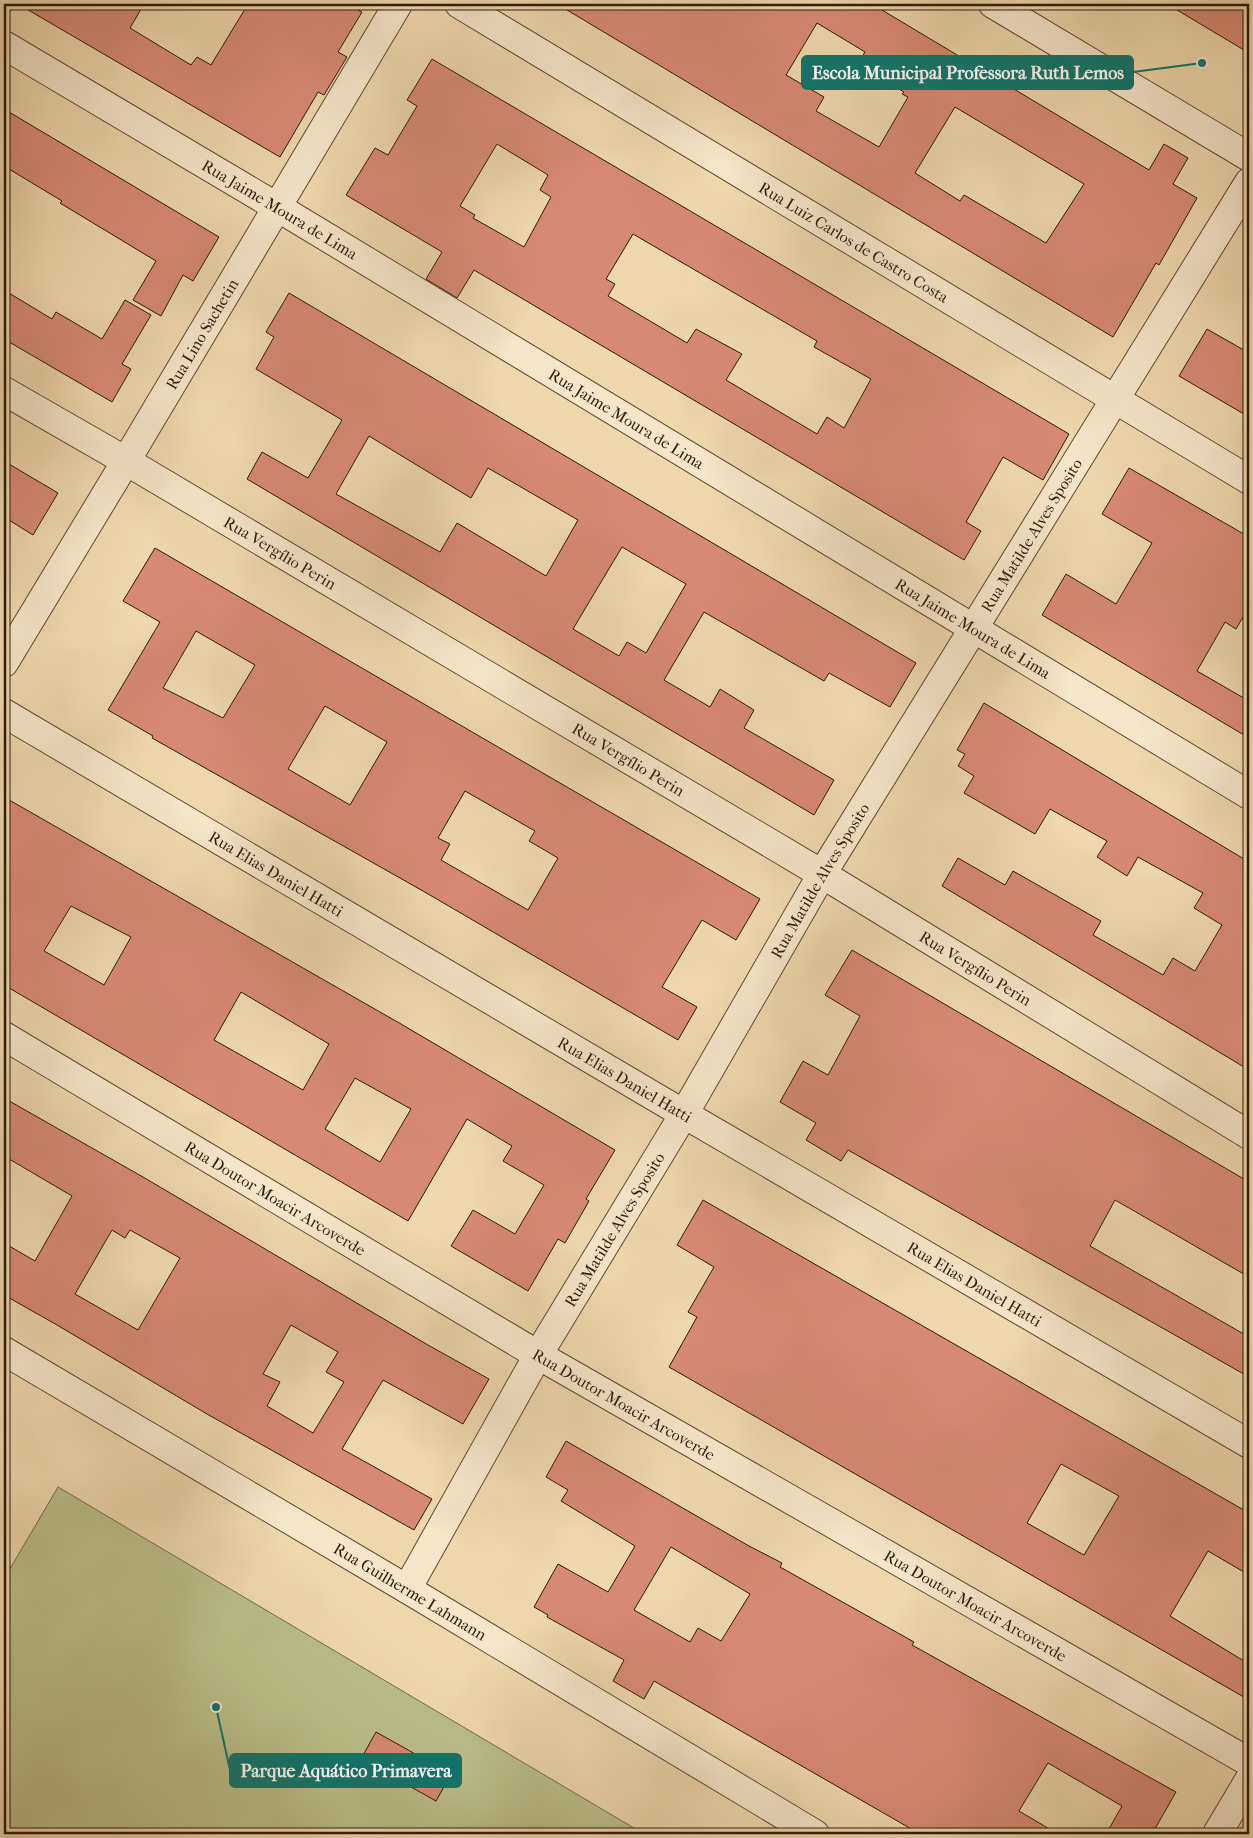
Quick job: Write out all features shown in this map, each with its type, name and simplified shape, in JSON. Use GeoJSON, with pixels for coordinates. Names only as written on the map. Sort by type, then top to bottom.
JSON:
{"type":"FeatureCollection","features":[{"type":"Feature","properties":{"kind":"street","name":"Rua Lino Sachetin"},"geometry":{"type":"LineString","coordinates":[[4,662],[398,4]]}},
{"type":"Feature","properties":{"kind":"street","name":"Rua Luiz Carlos de Castro Costa"},"geometry":{"type":"LineString","coordinates":[[459,4],[1249,480]]}},
{"type":"Feature","properties":{"kind":"street"},"geometry":{"type":"LineString","coordinates":[[993,4],[1249,157]]}},
{"type":"Feature","properties":{"kind":"street","name":"Rua Jaime Moura de Lima"},"geometry":{"type":"LineString","coordinates":[[4,45],[277,207],[1249,795]]}},
{"type":"Feature","properties":{"kind":"street","name":"Rua Matilde Alves Sposito"},"geometry":{"type":"LineString","coordinates":[[408,1589],[538,1355],[684,1114],[822,874],[1249,182]]}},
{"type":"Feature","properties":{"kind":"street","name":"Rua Vergílio Perin"},"geometry":{"type":"LineString","coordinates":[[4,391],[126,461],[822,874],[1249,1136]]}},
{"type":"Feature","properties":{"kind":"street","name":"Rua Elias Daniel Hatti"},"geometry":{"type":"LineString","coordinates":[[4,712],[684,1114],[1249,1444]]}},
{"type":"Feature","properties":{"kind":"street","name":"Rua Doutor Moacir Arcoverde"},"geometry":{"type":"LineString","coordinates":[[4,1036],[538,1355],[1249,1762]]}},
{"type":"Feature","properties":{"kind":"street","name":"Rua Guilherme Lahmann"},"geometry":{"type":"LineString","coordinates":[[4,1351],[408,1589],[815,1834]]}},
{"type":"Feature","properties":{"kind":"street"},"geometry":{"type":"LineString","coordinates":[[1217,1834],[1249,1780]]}},
{"type":"Feature","properties":{"kind":"green space"},"geometry":{"type":"Polygon","coordinates":[[[58,1487],[644,1834],[4,1834],[4,1579],[58,1487]]]}},
{"type":"Feature","properties":{"kind":"building"},"geometry":{"type":"Polygon","coordinates":[[[18,4],[144,4],[130,28],[191,65],[197,57],[211,65],[248,4],[347,4],[362,12],[338,52],[347,57],[324,95],[318,92],[280,157],[18,4]]]}},
{"type":"Feature","properties":{"kind":"building"},"geometry":{"type":"Polygon","coordinates":[[[557,4],[872,4],[1149,170],[1164,144],[1188,158],[1173,184],[1197,198],[1159,265],[1156,263],[1113,337],[557,4]],[[817,23],[786,75],[824,97],[816,111],[879,147],[908,97],[902,94],[904,92],[858,64],[865,52],[817,23]],[[955,107],[915,173],[960,201],[964,195],[1046,243],[1084,184],[955,107]]]}},
{"type":"Feature","properties":{"kind":"building"},"geometry":{"type":"Polygon","coordinates":[[[1167,4],[1249,4],[1249,53],[1167,4]]]}},
{"type":"Feature","properties":{"kind":"building"},"geometry":{"type":"Polygon","coordinates":[[[432,59],[1069,434],[1043,480],[1003,457],[966,522],[981,531],[964,560],[474,270],[457,298],[426,279],[442,252],[346,195],[375,148],[388,155],[417,106],[407,100],[432,59]],[[497,144],[460,206],[475,215],[473,218],[524,247],[551,197],[540,190],[548,175],[497,144]],[[633,234],[606,279],[615,284],[608,296],[687,343],[696,329],[742,354],[726,380],[817,434],[827,417],[844,428],[871,379],[814,347],[817,341],[633,234]]]}},
{"type":"Feature","properties":{"kind":"building"},"geometry":{"type":"Polygon","coordinates":[[[4,109],[219,237],[193,281],[183,275],[161,316],[133,300],[156,261],[60,203],[62,201],[4,166],[4,109]]]}},
{"type":"Feature","properties":{"kind":"building"},"geometry":{"type":"Polygon","coordinates":[[[4,290],[52,319],[56,312],[102,339],[125,300],[151,315],[122,364],[131,369],[112,402],[4,339],[4,290]]]}},
{"type":"Feature","properties":{"kind":"building"},"geometry":{"type":"Polygon","coordinates":[[[289,293],[916,663],[890,707],[829,673],[824,681],[704,612],[664,680],[710,707],[720,689],[754,710],[744,728],[834,780],[814,815],[247,479],[262,452],[308,478],[342,420],[256,369],[274,337],[266,332],[289,293]],[[369,436],[336,494],[440,552],[457,523],[546,576],[578,520],[488,468],[471,498],[369,436]],[[622,547],[573,629],[619,656],[627,642],[646,653],[686,584],[622,547]]]}},
{"type":"Feature","properties":{"kind":"building"},"geometry":{"type":"Polygon","coordinates":[[[1207,329],[1249,353],[1249,417],[1179,376],[1207,329]]]}},
{"type":"Feature","properties":{"kind":"building"},"geometry":{"type":"Polygon","coordinates":[[[4,461],[58,493],[33,535],[4,517],[4,461]]]}},
{"type":"Feature","properties":{"kind":"building"},"geometry":{"type":"Polygon","coordinates":[[[1129,468],[1249,537],[1249,607],[1236,629],[1225,622],[1197,671],[1249,701],[1249,738],[1042,615],[1066,574],[1116,604],[1152,543],[1102,514],[1129,468]]]}},
{"type":"Feature","properties":{"kind":"building"},"geometry":{"type":"Polygon","coordinates":[[[155,548],[760,899],[736,940],[702,920],[662,987],[697,1007],[678,1040],[423,891],[152,738],[153,736],[108,710],[160,622],[123,601],[155,548]],[[196,631],[163,688],[223,718],[255,665],[196,631]],[[325,706],[288,769],[350,805],[387,742],[325,706]],[[465,791],[438,838],[450,844],[441,860],[528,910],[558,858],[529,841],[535,831],[465,791]]]}},
{"type":"Feature","properties":{"kind":"building"},"geometry":{"type":"Polygon","coordinates":[[[984,703],[1249,862],[1249,1070],[942,886],[958,858],[1005,885],[1013,871],[1101,921],[1093,935],[1163,975],[1173,958],[1195,971],[1222,925],[1194,908],[1203,893],[1138,857],[1127,876],[1097,857],[1107,841],[1050,809],[1035,834],[964,793],[974,776],[958,766],[965,754],[957,750],[984,703]]]}},
{"type":"Feature","properties":{"kind":"building"},"geometry":{"type":"Polygon","coordinates":[[[4,797],[401,1024],[615,1150],[586,1199],[589,1201],[565,1243],[558,1239],[528,1291],[451,1246],[473,1210],[515,1234],[544,1185],[503,1161],[512,1146],[467,1119],[408,1221],[4,985],[4,797]],[[71,906],[44,951],[104,985],[131,937],[71,906]],[[241,992],[214,1040],[303,1090],[329,1044],[241,992]],[[355,1078],[325,1129],[380,1162],[411,1109],[355,1078]]]}},
{"type":"Feature","properties":{"kind":"building"},"geometry":{"type":"Polygon","coordinates":[[[852,950],[1249,1182],[1249,1277],[1115,1200],[1090,1246],[1249,1337],[1249,1377],[848,1150],[841,1161],[806,1140],[816,1123],[780,1102],[803,1061],[828,1075],[860,1016],[825,995],[852,950]]]}},
{"type":"Feature","properties":{"kind":"building"},"geometry":{"type":"Polygon","coordinates":[[[4,1098],[489,1379],[463,1424],[383,1380],[342,1449],[432,1499],[414,1530],[207,1414],[4,1295],[4,1243],[35,1261],[72,1196],[4,1156],[4,1098]],[[112,1230],[75,1294],[138,1330],[180,1258],[130,1230],[125,1238],[112,1230]],[[291,1325],[263,1374],[280,1382],[267,1406],[313,1433],[344,1382],[326,1372],[338,1352],[291,1325]]]}},
{"type":"Feature","properties":{"kind":"building"},"geometry":{"type":"Polygon","coordinates":[[[703,1200],[1249,1513],[1249,1575],[1208,1551],[1170,1616],[1249,1664],[1249,1700],[669,1367],[697,1317],[688,1312],[714,1267],[677,1245],[703,1200]],[[1061,1464],[1027,1523],[1084,1555],[1119,1496],[1061,1464]]]}},
{"type":"Feature","properties":{"kind":"building"},"geometry":{"type":"Polygon","coordinates":[[[566,1441],[782,1563],[780,1567],[914,1642],[912,1645],[1176,1792],[1152,1834],[1106,1834],[1122,1806],[1048,1763],[1019,1811],[1058,1834],[920,1834],[654,1681],[644,1699],[613,1681],[624,1660],[547,1617],[548,1615],[534,1607],[558,1564],[608,1592],[635,1546],[561,1501],[568,1490],[546,1477],[566,1441]],[[671,1547],[634,1610],[690,1642],[698,1628],[721,1641],[750,1594],[671,1547]]]}},
{"type":"Feature","properties":{"kind":"building"},"geometry":{"type":"Polygon","coordinates":[[[376,1732],[451,1774],[436,1801],[361,1759],[376,1732]]]}},
{"type":"Feature","properties":{"kind":"place","name":"Escola Municipal Professora Ruth Lemos"},"geometry":{"type":"Point","coordinates":[1202,63]}},
{"type":"Feature","properties":{"kind":"place","name":"Parque Aquático Primavera"},"geometry":{"type":"Point","coordinates":[216,1707]}}]}
